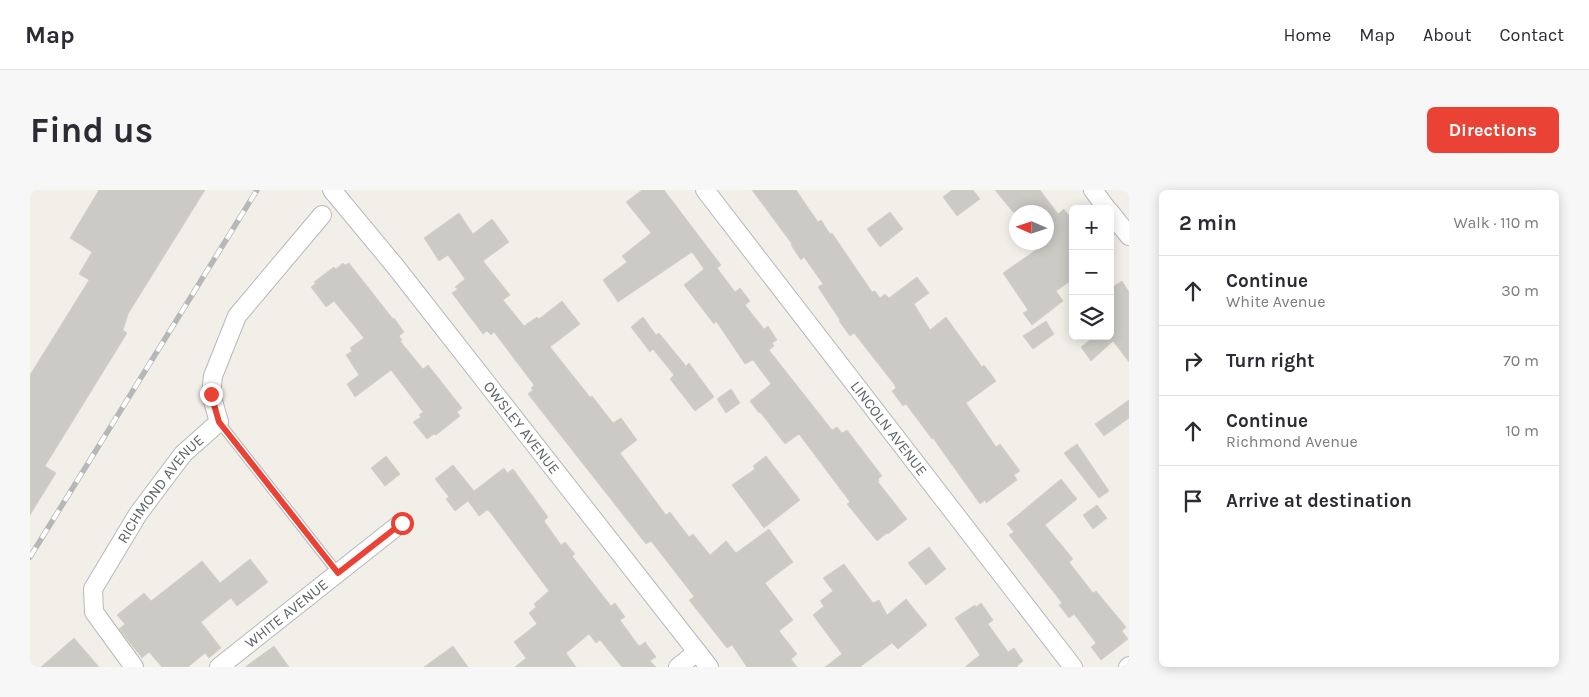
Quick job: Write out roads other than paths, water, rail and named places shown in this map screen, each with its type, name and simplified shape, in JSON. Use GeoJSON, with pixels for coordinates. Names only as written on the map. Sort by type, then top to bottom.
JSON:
{"type":"FeatureCollection","features":[{"type":"Feature","properties":{"kind":"street","name":"OWSLEY AVENUE"},"geometry":{"type":"LineString","coordinates":[[332,190],[402,274],[709,667]]}},
{"type":"Feature","properties":{"kind":"street","name":"LINCOLN AVENUE"},"geometry":{"type":"LineString","coordinates":[[705,190],[1073,667]]}},
{"type":"Feature","properties":{"kind":"street"},"geometry":{"type":"LineString","coordinates":[[1093,190],[1105,205]]}},
{"type":"Feature","properties":{"kind":"street"},"geometry":{"type":"LineString","coordinates":[[219,422],[211,394],[213,376],[237,316],[322,215]]}},
{"type":"Feature","properties":{"kind":"street"},"geometry":{"type":"LineString","coordinates":[[1114,217],[1129,236]]}},
{"type":"Feature","properties":{"kind":"street","name":"RICHMOND AVENUE"},"geometry":{"type":"LineString","coordinates":[[134,667],[94,612],[93,589],[144,506],[183,454],[219,422]]}},
{"type":"Feature","properties":{"kind":"street","name":"WHITE AVENUE"},"geometry":{"type":"LineString","coordinates":[[219,667],[402,523]]}},
{"type":"Feature","properties":{"kind":"street"},"geometry":{"type":"LineString","coordinates":[[678,667],[697,652]]}},
{"type":"Feature","properties":{"kind":"lane"},"geometry":{"type":"LineString","coordinates":[[219,422],[338,573]]}},
{"type":"Feature","properties":{"kind":"railway"},"geometry":{"type":"LineString","coordinates":[[30,557],[257,190]]}}]}
